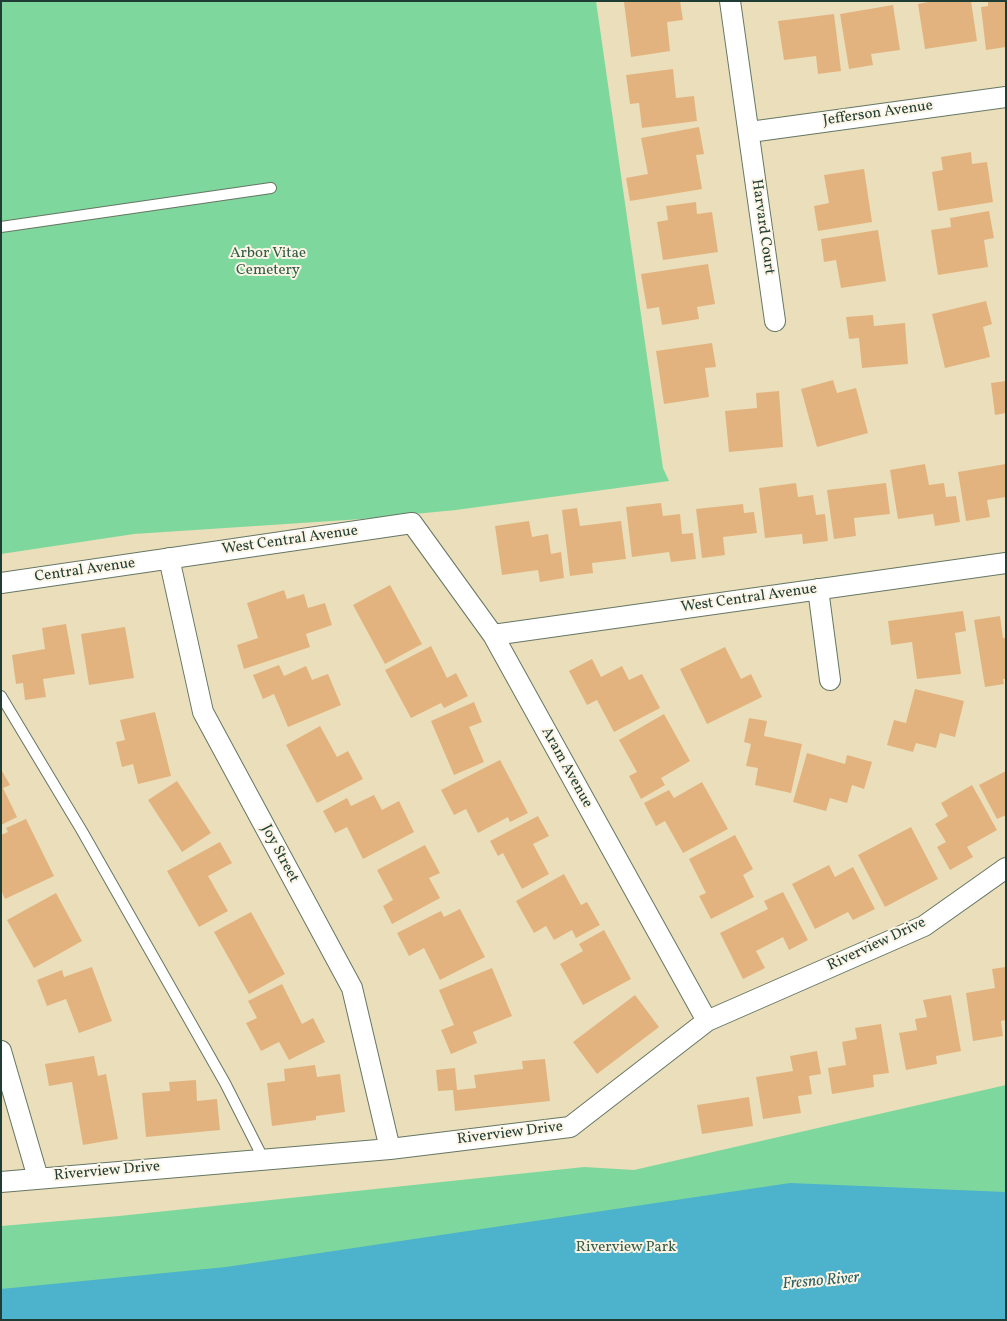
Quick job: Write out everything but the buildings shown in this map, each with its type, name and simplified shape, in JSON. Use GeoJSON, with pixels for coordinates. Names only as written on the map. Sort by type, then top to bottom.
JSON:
{"type":"FeatureCollection","features":[{"type":"Feature","properties":{"kind":"street","name":"Harvard Court"},"geometry":{"type":"LineString","coordinates":[[730,1],[750,132],[775,321]]}},
{"type":"Feature","properties":{"kind":"street","name":"Jefferson Avenue"},"geometry":{"type":"LineString","coordinates":[[750,132],[1006,96]]}},
{"type":"Feature","properties":{"kind":"street","name":"West Central Avenue"},"geometry":{"type":"LineString","coordinates":[[169,558],[412,523]]}},
{"type":"Feature","properties":{"kind":"street","name":"Aram Avenue"},"geometry":{"type":"LineString","coordinates":[[412,523],[493,635],[707,1021]]}},
{"type":"Feature","properties":{"kind":"street","name":"Central Avenue"},"geometry":{"type":"LineString","coordinates":[[1,583],[169,558]]}},
{"type":"Feature","properties":{"kind":"street","name":"Joy Street"},"geometry":{"type":"LineString","coordinates":[[169,558],[203,712],[352,988],[390,1149]]}},
{"type":"Feature","properties":{"kind":"street","name":"West Central Avenue"},"geometry":{"type":"LineString","coordinates":[[493,635],[1006,563]]}},
{"type":"Feature","properties":{"kind":"street"},"geometry":{"type":"LineString","coordinates":[[818,590],[830,680]]}},
{"type":"Feature","properties":{"kind":"street","name":"Riverview Drive"},"geometry":{"type":"LineString","coordinates":[[1,1182],[390,1149],[570,1126],[707,1021],[924,926],[1006,868]]}},
{"type":"Feature","properties":{"kind":"street"},"geometry":{"type":"LineString","coordinates":[[1,1051],[38,1178]]}},
{"type":"Feature","properties":{"kind":"lane"},"geometry":{"type":"LineString","coordinates":[[1,227],[271,188]]}},
{"type":"Feature","properties":{"kind":"lane"},"geometry":{"type":"LineString","coordinates":[[1,696],[82,831],[225,1083],[264,1160]]}},
{"type":"Feature","properties":{"kind":"green space","name":"Arbor Vitae Cemetery"},"geometry":{"type":"Polygon","coordinates":[[[1,1],[596,1],[663,468],[669,481],[456,510],[362,519],[134,534],[1,554],[1,1]]]}},
{"type":"Feature","properties":{"kind":"green space","name":"Riverview Park"},"geometry":{"type":"Polygon","coordinates":[[[1006,1085],[1006,1320],[1,1320],[1,1226],[119,1216],[584,1167],[634,1170],[1006,1085]]]}},
{"type":"Feature","properties":{"kind":"water","name":"Riverview Park"},"geometry":{"type":"Polygon","coordinates":[[[790,1183],[1006,1192],[1006,1320],[1,1320],[1,1289],[226,1267],[790,1183]]]}},
{"type":"Feature","properties":{"kind":"water label","name":"Fresno River"},"geometry":{"type":"Point","coordinates":[821,1282]}}]}
